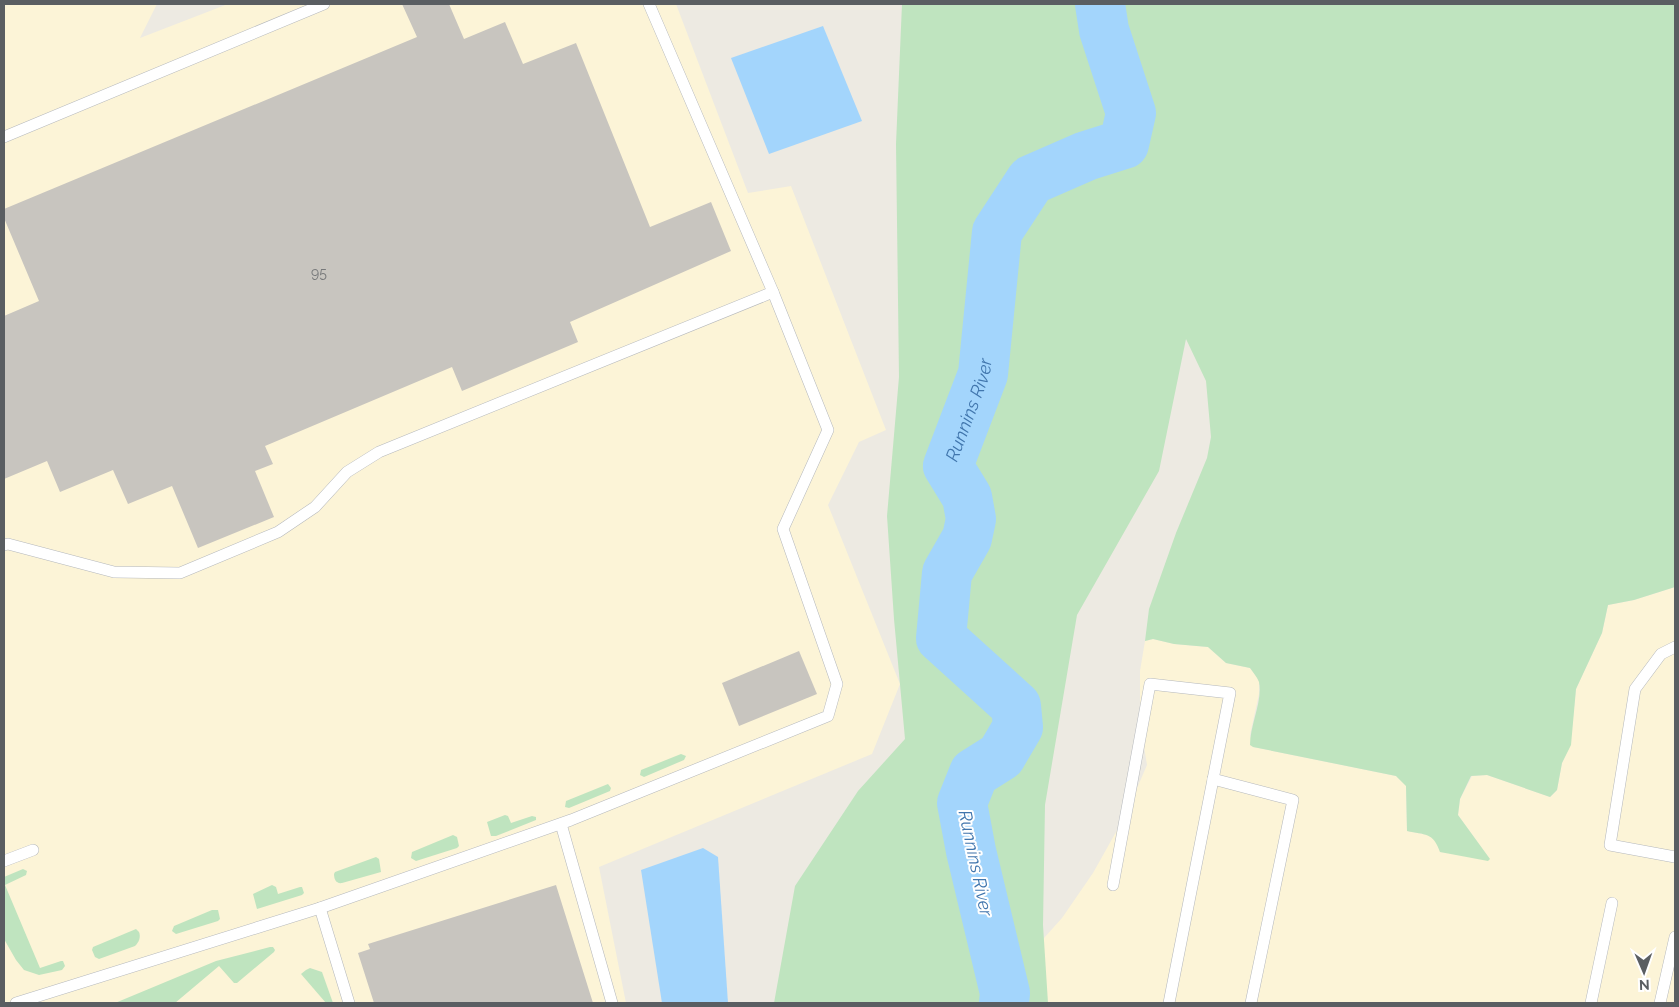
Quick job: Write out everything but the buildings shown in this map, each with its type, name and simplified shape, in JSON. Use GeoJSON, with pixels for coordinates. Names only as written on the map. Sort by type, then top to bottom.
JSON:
{"type":"FeatureCollection","features":[{"type":"Feature","properties":{"kind":"lane"},"geometry":{"type":"LineString","coordinates":[[4,137],[324,4]]}},
{"type":"Feature","properties":{"kind":"lane"},"geometry":{"type":"LineString","coordinates":[[16,1003],[320,908],[561,824],[828,716],[837,684],[783,529],[828,430],[773,292],[649,4]]}},
{"type":"Feature","properties":{"kind":"lane"},"geometry":{"type":"LineString","coordinates":[[4,545],[8,544],[114,572],[180,573],[278,532],[315,507],[347,472],[379,452],[773,292]]}},
{"type":"Feature","properties":{"kind":"lane"},"geometry":{"type":"LineString","coordinates":[[1675,647],[1661,654],[1636,689],[1610,845],[1675,857]]}},
{"type":"Feature","properties":{"kind":"lane"},"geometry":{"type":"LineString","coordinates":[[1113,885],[1150,684],[1230,692],[1169,1003]]}},
{"type":"Feature","properties":{"kind":"lane"},"geometry":{"type":"LineString","coordinates":[[1213,779],[1293,800],[1251,1003]]}},
{"type":"Feature","properties":{"kind":"lane"},"geometry":{"type":"LineString","coordinates":[[561,824],[612,1003]]}},
{"type":"Feature","properties":{"kind":"lane"},"geometry":{"type":"LineString","coordinates":[[4,861],[33,850]]}},
{"type":"Feature","properties":{"kind":"lane"},"geometry":{"type":"LineString","coordinates":[[1591,1003],[1612,903]]}},
{"type":"Feature","properties":{"kind":"lane"},"geometry":{"type":"LineString","coordinates":[[320,908],[349,1003]]}},
{"type":"Feature","properties":{"kind":"lane"},"geometry":{"type":"LineString","coordinates":[[1660,1003],[1675,937]]}},
{"type":"Feature","properties":{"kind":"shaded area"},"geometry":{"type":"Polygon","coordinates":[[[4,4],[157,4],[140,38],[228,4],[676,4],[748,193],[791,186],[886,430],[859,442],[828,505],[900,684],[872,754],[599,867],[626,1003],[4,1003],[4,4]]]}},
{"type":"Feature","properties":{"kind":"shaded area"},"geometry":{"type":"Polygon","coordinates":[[[1675,587],[1675,1003],[996,1003],[1018,967],[1062,918],[1093,873],[1125,816],[1147,765],[1140,722],[1140,671],[1145,641],[1153,639],[1174,644],[1208,647],[1226,663],[1250,668],[1259,680],[1259,694],[1250,735],[1253,747],[1396,776],[1406,785],[1407,831],[1428,835],[1436,840],[1440,852],[1489,858],[1458,815],[1460,799],[1472,776],[1487,775],[1550,797],[1557,790],[1562,763],[1570,745],[1576,689],[1602,633],[1608,605],[1634,600],[1675,587]]]}},
{"type":"Feature","properties":{"kind":"green space"},"geometry":{"type":"Polygon","coordinates":[[[902,4],[1675,4],[1675,587],[1634,600],[1608,605],[1602,633],[1576,689],[1571,745],[1562,763],[1557,790],[1550,797],[1487,775],[1471,776],[1460,799],[1458,815],[1490,859],[1488,861],[1440,852],[1434,841],[1428,836],[1407,831],[1406,786],[1396,776],[1250,745],[1260,689],[1259,682],[1250,668],[1226,663],[1208,647],[1174,644],[1153,639],[1145,641],[1149,609],[1176,533],[1207,458],[1211,437],[1206,381],[1186,339],[1159,471],[1077,615],[1045,805],[1043,925],[1048,1003],[774,1003],[795,886],[858,791],[905,739],[887,516],[899,377],[896,144],[902,4]]]}},
{"type":"Feature","properties":{"kind":"green space"},"geometry":{"type":"Polygon","coordinates":[[[681,754],[686,756],[684,760],[644,777],[640,775],[641,770],[681,754]]]}},
{"type":"Feature","properties":{"kind":"green space"},"geometry":{"type":"Polygon","coordinates":[[[608,784],[611,788],[610,791],[569,808],[565,807],[566,801],[608,784]]]}},
{"type":"Feature","properties":{"kind":"green space"},"geometry":{"type":"Polygon","coordinates":[[[505,815],[508,816],[511,823],[532,816],[536,817],[536,820],[496,836],[491,836],[487,822],[505,815]]]}},
{"type":"Feature","properties":{"kind":"green space"},"geometry":{"type":"Polygon","coordinates":[[[453,835],[457,837],[459,846],[457,848],[416,861],[411,858],[412,852],[453,835]]]}},
{"type":"Feature","properties":{"kind":"green space"},"geometry":{"type":"Polygon","coordinates":[[[376,857],[379,859],[381,872],[342,883],[336,881],[335,872],[376,857]]]}},
{"type":"Feature","properties":{"kind":"green space"},"geometry":{"type":"Polygon","coordinates":[[[23,869],[27,871],[26,875],[5,885],[40,968],[63,961],[65,966],[62,970],[39,975],[24,970],[4,939],[4,877],[23,869]]]}},
{"type":"Feature","properties":{"kind":"green space"},"geometry":{"type":"Polygon","coordinates":[[[272,885],[276,887],[278,894],[300,887],[302,887],[304,893],[257,909],[253,894],[272,885]]]}},
{"type":"Feature","properties":{"kind":"green space"},"geometry":{"type":"Polygon","coordinates":[[[212,910],[218,910],[220,919],[218,921],[176,934],[172,931],[174,926],[212,910]]]}},
{"type":"Feature","properties":{"kind":"green space"},"geometry":{"type":"Polygon","coordinates":[[[136,929],[140,936],[135,946],[99,959],[95,957],[92,950],[93,947],[136,929]]]}},
{"type":"Feature","properties":{"kind":"green space"},"geometry":{"type":"Polygon","coordinates":[[[273,947],[274,952],[237,983],[234,983],[219,966],[175,1003],[115,1003],[216,961],[273,947]]]}},
{"type":"Feature","properties":{"kind":"green space"},"geometry":{"type":"Polygon","coordinates":[[[310,968],[322,972],[333,1003],[326,1003],[301,974],[310,968]]]}},
{"type":"Feature","properties":{"kind":"water"},"geometry":{"type":"Polygon","coordinates":[[[823,26],[862,121],[769,154],[731,58],[823,26]]]}},
{"type":"Feature","properties":{"kind":"water"},"geometry":{"type":"Polygon","coordinates":[[[703,848],[718,857],[728,1003],[662,1003],[641,870],[703,848]]]}},
{"type":"Feature","properties":{"kind":"waterway","name":"Runnins River"},"geometry":{"type":"LineString","coordinates":[[1004,1003],[1005,993],[971,851],[962,803],[974,773],[1001,756],[1018,727],[1016,706],[941,638],[947,573],[967,538],[971,519],[967,497],[948,466],[983,374],[997,232],[1031,180],[1086,156],[1124,144],[1131,113],[1104,30],[1100,4]]}}]}
